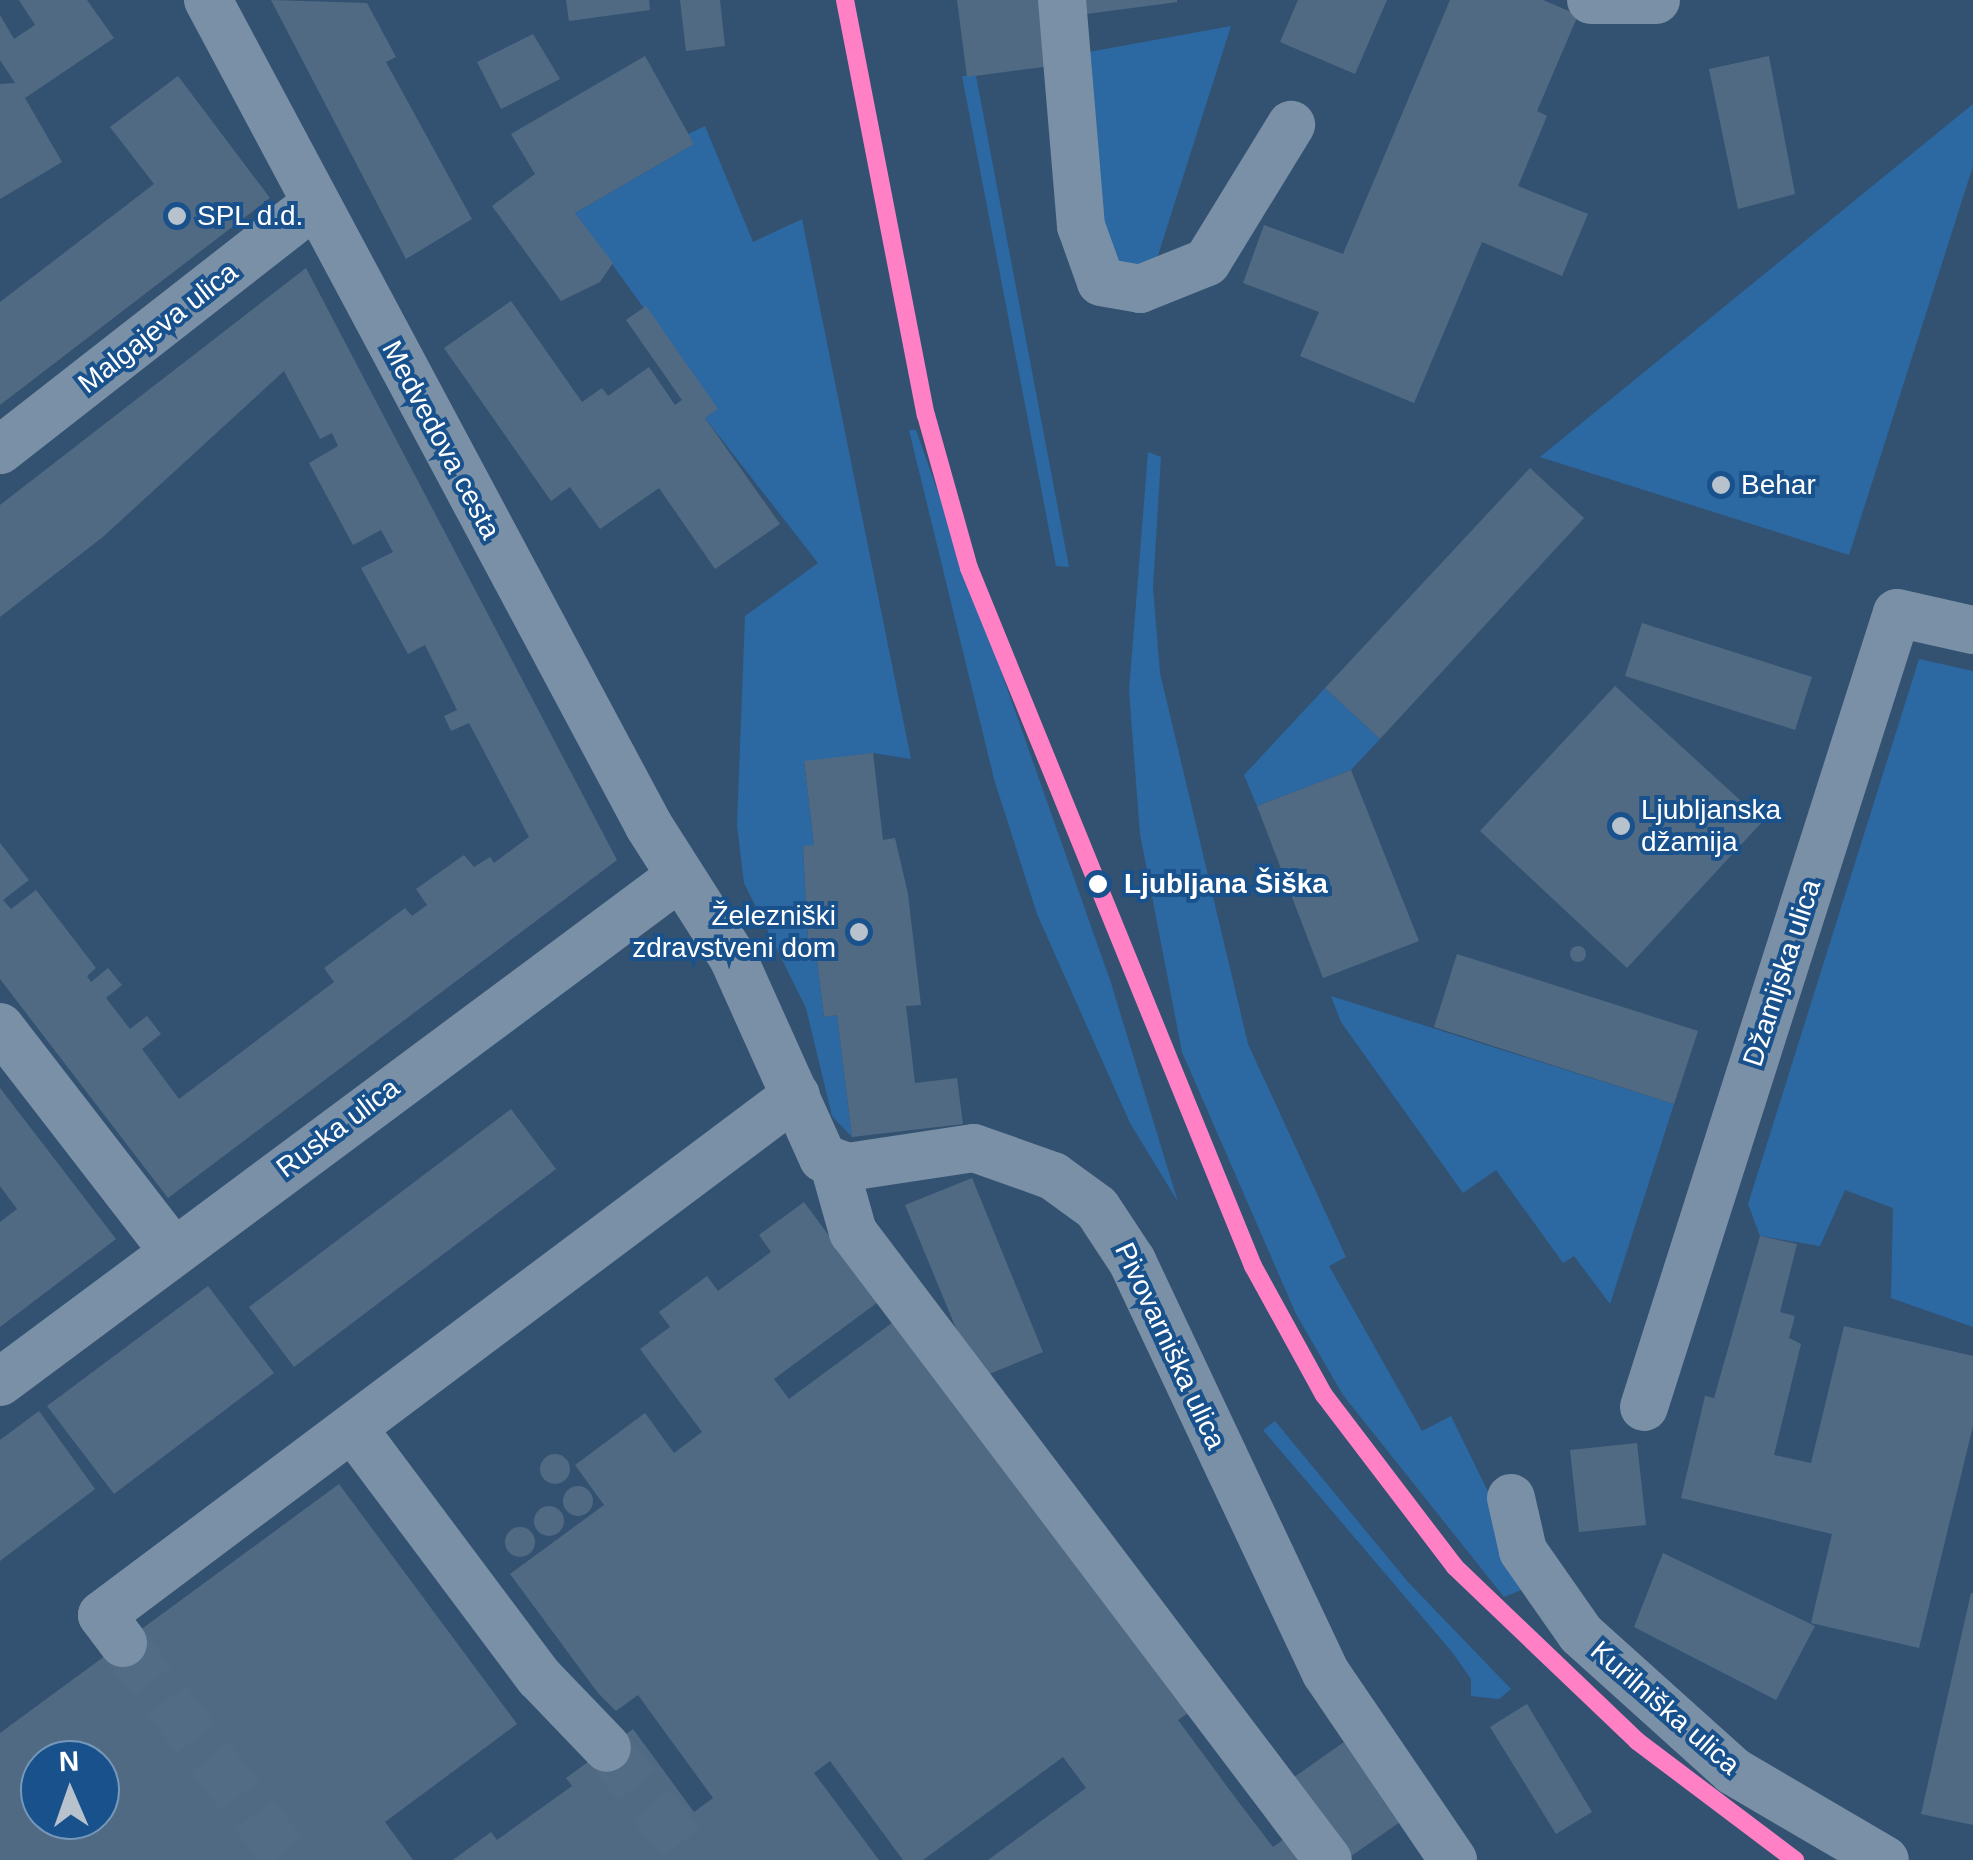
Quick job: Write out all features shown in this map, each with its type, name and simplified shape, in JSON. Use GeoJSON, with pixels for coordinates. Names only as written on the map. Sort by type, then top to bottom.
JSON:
{"type":"FeatureCollection","features":[{"type":"Feature","properties":{"kind":"street","name":"Medvedova cesta"},"geometry":{"type":"LineString","coordinates":[[208,0],[678,878]]}},
{"type":"Feature","properties":{"kind":"street"},"geometry":{"type":"LineString","coordinates":[[1062,0],[1081,226],[1101,282],[1140,289],[1207,262],[1291,124]]}},
{"type":"Feature","properties":{"kind":"street"},"geometry":{"type":"LineString","coordinates":[[1591,0],[1656,0]]}},
{"type":"Feature","properties":{"kind":"street","name":"Malgajeva ulica"},"geometry":{"type":"LineString","coordinates":[[0,450],[315,204]]}},
{"type":"Feature","properties":{"kind":"street","name":"Džamijska ulica"},"geometry":{"type":"LineString","coordinates":[[1644,1407],[1897,613],[1973,630]]}},
{"type":"Feature","properties":{"kind":"street"},"geometry":{"type":"LineString","coordinates":[[678,878],[733,958],[816,1146],[834,1165],[853,1232],[1328,1860]]}},
{"type":"Feature","properties":{"kind":"street","name":"Ruska ulica"},"geometry":{"type":"LineString","coordinates":[[0,1382],[678,878]]}},
{"type":"Feature","properties":{"kind":"street"},"geometry":{"type":"LineString","coordinates":[[0,1027],[173,1252]]}},
{"type":"Feature","properties":{"kind":"street"},"geometry":{"type":"LineString","coordinates":[[123,1642],[102,1615],[796,1096]]}},
{"type":"Feature","properties":{"kind":"street","name":"Pivovarniška ulica"},"geometry":{"type":"LineString","coordinates":[[834,1165],[974,1148],[1053,1176],[1097,1208],[1132,1262],[1326,1673],[1453,1860]]}},
{"type":"Feature","properties":{"kind":"street"},"geometry":{"type":"LineString","coordinates":[[354,1430],[539,1677],[607,1748]]}},
{"type":"Feature","properties":{"kind":"street","name":"Kurilniška ulica"},"geometry":{"type":"LineString","coordinates":[[1511,1498],[1523,1551],[1580,1634],[1733,1771],[1884,1860]]}},
{"type":"Feature","properties":{"kind":"shaded area"},"geometry":{"type":"Polygon","coordinates":[[[1231,26],[1154,268],[1124,268],[1106,252],[1083,53],[1231,26]]]}},
{"type":"Feature","properties":{"kind":"shaded area"},"geometry":{"type":"Polygon","coordinates":[[[962,76],[976,76],[1069,567],[1056,566],[962,76]]]}},
{"type":"Feature","properties":{"kind":"shaded area"},"geometry":{"type":"Polygon","coordinates":[[[1973,104],[1973,166],[1849,555],[1540,457],[1973,104]]]}},
{"type":"Feature","properties":{"kind":"shaded area"},"geometry":{"type":"Polygon","coordinates":[[[705,126],[753,242],[802,219],[911,759],[873,753],[804,762],[814,845],[803,847],[809,961],[817,960],[824,1017],[837,1015],[852,1137],[832,1116],[806,1008],[744,883],[737,825],[745,616],[818,563],[705,418],[717,409],[575,213],[694,144],[688,134],[705,126]]]}},
{"type":"Feature","properties":{"kind":"shaded area"},"geometry":{"type":"Polygon","coordinates":[[[909,430],[916,430],[1111,983],[1178,1202],[1130,1123],[1037,914],[994,779],[909,430]]]}},
{"type":"Feature","properties":{"kind":"shaded area"},"geometry":{"type":"Polygon","coordinates":[[[1148,452],[1161,457],[1153,587],[1160,673],[1248,1044],[1346,1257],[1329,1266],[1422,1431],[1451,1416],[1494,1504],[1524,1589],[1504,1597],[1343,1395],[1296,1314],[1182,1052],[1140,834],[1129,691],[1148,452]]]}},
{"type":"Feature","properties":{"kind":"shaded area"},"geometry":{"type":"Polygon","coordinates":[[[1919,659],[1973,671],[1973,1327],[1891,1298],[1893,1208],[1845,1190],[1820,1246],[1760,1236],[1748,1204],[1919,659]]]}},
{"type":"Feature","properties":{"kind":"shaded area"},"geometry":{"type":"Polygon","coordinates":[[[1325,688],[1380,739],[1351,770],[1257,806],[1244,775],[1325,688]]]}},
{"type":"Feature","properties":{"kind":"shaded area"},"geometry":{"type":"Polygon","coordinates":[[[1331,996],[1674,1104],[1610,1304],[1574,1256],[1563,1263],[1496,1170],[1463,1193],[1341,1022],[1331,996]]]}},
{"type":"Feature","properties":{"kind":"shaded area"},"geometry":{"type":"Polygon","coordinates":[[[1275,1421],[1408,1582],[1511,1689],[1499,1699],[1471,1696],[1471,1679],[1452,1652],[1263,1430],[1275,1421]]]}},
{"type":"Feature","properties":{"kind":"building"},"geometry":{"type":"Polygon","coordinates":[[[19,0],[87,0],[114,38],[25,98],[62,162],[0,199],[0,84],[15,83],[0,60],[0,15],[14,39],[35,25],[19,0]]]}},
{"type":"Feature","properties":{"kind":"building"},"geometry":{"type":"Polygon","coordinates":[[[271,0],[367,3],[396,57],[386,62],[472,219],[406,259],[271,0]]]}},
{"type":"Feature","properties":{"kind":"building"},"geometry":{"type":"Polygon","coordinates":[[[566,0],[649,0],[650,10],[569,21],[566,0]]]}},
{"type":"Feature","properties":{"kind":"building"},"geometry":{"type":"Polygon","coordinates":[[[680,0],[720,0],[725,46],[686,51],[680,0]]]}},
{"type":"Feature","properties":{"kind":"building"},"geometry":{"type":"Polygon","coordinates":[[[957,0],[1051,0],[1059,65],[967,77],[957,0]]]}},
{"type":"Feature","properties":{"kind":"building"},"geometry":{"type":"Polygon","coordinates":[[[1077,0],[1177,0],[1177,2],[1079,15],[1077,0]]]}},
{"type":"Feature","properties":{"kind":"building"},"geometry":{"type":"Polygon","coordinates":[[[1298,0],[1387,0],[1355,74],[1280,42],[1298,0]]]}},
{"type":"Feature","properties":{"kind":"building"},"geometry":{"type":"Polygon","coordinates":[[[1450,0],[1543,0],[1578,15],[1537,111],[1547,116],[1518,186],[1588,214],[1562,276],[1482,242],[1414,403],[1300,356],[1319,312],[1243,283],[1264,225],[1343,254],[1450,0]]]}},
{"type":"Feature","properties":{"kind":"building"},"geometry":{"type":"Polygon","coordinates":[[[533,34],[560,79],[501,109],[477,62],[533,34]]]}},
{"type":"Feature","properties":{"kind":"building"},"geometry":{"type":"Polygon","coordinates":[[[645,56],[694,144],[575,213],[613,263],[600,282],[561,301],[492,206],[535,174],[511,134],[645,56]]]}},
{"type":"Feature","properties":{"kind":"building"},"geometry":{"type":"Polygon","coordinates":[[[1769,56],[1795,194],[1738,209],[1709,69],[1769,56]]]}},
{"type":"Feature","properties":{"kind":"building"},"geometry":{"type":"Polygon","coordinates":[[[178,76],[270,198],[0,405],[0,302],[154,184],[110,127],[178,76]]]}},
{"type":"Feature","properties":{"kind":"building"},"geometry":{"type":"Polygon","coordinates":[[[306,268],[617,860],[168,1198],[0,979],[0,843],[29,880],[3,900],[11,909],[36,890],[96,968],[87,976],[91,982],[108,968],[122,985],[106,998],[130,1029],[147,1016],[161,1034],[142,1049],[179,1099],[334,982],[324,968],[405,908],[412,916],[427,905],[416,889],[464,855],[474,867],[490,857],[494,863],[529,837],[469,723],[451,731],[444,716],[457,710],[425,645],[408,654],[361,568],[393,552],[381,530],[353,545],[309,463],[338,446],[332,433],[320,439],[284,371],[104,536],[0,617],[0,505],[306,268]]]}},
{"type":"Feature","properties":{"kind":"building"},"geometry":{"type":"Polygon","coordinates":[[[511,301],[582,402],[602,388],[608,396],[649,367],[675,405],[682,400],[626,320],[646,306],[718,409],[705,418],[780,524],[715,569],[659,488],[600,529],[570,487],[551,501],[444,348],[511,301]]]}},
{"type":"Feature","properties":{"kind":"building"},"geometry":{"type":"Polygon","coordinates":[[[1530,468],[1584,518],[1380,739],[1325,688],[1530,468]]]}},
{"type":"Feature","properties":{"kind":"building"},"geometry":{"type":"Polygon","coordinates":[[[1642,623],[1812,677],[1795,730],[1625,676],[1642,623]]]}},
{"type":"Feature","properties":{"kind":"building","name":"Ljubljanska džamija"},"geometry":{"type":"Polygon","coordinates":[[[1615,686],[1763,821],[1627,968],[1480,831],[1615,686]]]}},
{"type":"Feature","properties":{"kind":"building","name":"Železniški zdravstveni dom"},"geometry":{"type":"Polygon","coordinates":[[[873,753],[883,840],[895,838],[908,894],[921,1005],[906,1006],[915,1083],[957,1078],[963,1124],[852,1137],[837,1015],[824,1017],[817,960],[809,961],[803,846],[814,845],[804,761],[873,753]]]}},
{"type":"Feature","properties":{"kind":"building"},"geometry":{"type":"Polygon","coordinates":[[[1351,770],[1419,941],[1323,978],[1257,806],[1351,770]]]}},
{"type":"Feature","properties":{"kind":"building"},"geometry":{"type":"Polygon","coordinates":[[[1578,946],[1586,954],[1578,962],[1570,954],[1578,946]]]}},
{"type":"Feature","properties":{"kind":"building"},"geometry":{"type":"Polygon","coordinates":[[[1457,954],[1698,1031],[1674,1104],[1434,1027],[1457,954]]]}},
{"type":"Feature","properties":{"kind":"building"},"geometry":{"type":"Polygon","coordinates":[[[0,1088],[116,1239],[0,1327],[0,1222],[17,1209],[0,1186],[0,1088]]]}},
{"type":"Feature","properties":{"kind":"building"},"geometry":{"type":"Polygon","coordinates":[[[511,1109],[556,1169],[294,1367],[249,1307],[511,1109]]]}},
{"type":"Feature","properties":{"kind":"building"},"geometry":{"type":"Polygon","coordinates":[[[972,1178],[1043,1352],[977,1379],[905,1205],[972,1178]]]}},
{"type":"Feature","properties":{"kind":"building"},"geometry":{"type":"Polygon","coordinates":[[[804,1202],[878,1302],[774,1379],[789,1399],[896,1320],[1188,1713],[1178,1720],[1237,1800],[1273,1847],[1288,1836],[1306,1860],[988,1860],[1086,1788],[1063,1757],[923,1860],[903,1860],[830,1761],[814,1773],[879,1860],[453,1860],[491,1832],[497,1840],[572,1786],[566,1778],[633,1729],[694,1812],[713,1798],[638,1695],[616,1711],[598,1693],[510,1574],[604,1505],[575,1465],[645,1413],[674,1453],[702,1432],[640,1349],[670,1327],[659,1312],[707,1276],[718,1291],[771,1252],[759,1235],[804,1202]]]}},
{"type":"Feature","properties":{"kind":"building"},"geometry":{"type":"Polygon","coordinates":[[[1760,1236],[1797,1244],[1780,1312],[1795,1316],[1789,1338],[1801,1344],[1774,1455],[1811,1463],[1844,1326],[1973,1356],[1973,1426],[1919,1648],[1811,1623],[1832,1534],[1681,1498],[1705,1396],[1714,1398],[1760,1236]]]}},
{"type":"Feature","properties":{"kind":"building"},"geometry":{"type":"Polygon","coordinates":[[[208,1286],[274,1373],[114,1494],[47,1406],[208,1286]]]}},
{"type":"Feature","properties":{"kind":"building"},"geometry":{"type":"Polygon","coordinates":[[[39,1411],[95,1489],[0,1561],[0,1440],[39,1411]]]}},
{"type":"Feature","properties":{"kind":"building"},"geometry":{"type":"Polygon","coordinates":[[[1637,1443],[1646,1525],[1579,1532],[1570,1450],[1637,1443]]]}},
{"type":"Feature","properties":{"kind":"building"},"geometry":{"type":"Polygon","coordinates":[[[555,1454],[569,1463],[570,1469],[561,1483],[555,1484],[541,1475],[540,1469],[549,1455],[555,1454]]]}},
{"type":"Feature","properties":{"kind":"building"},"geometry":{"type":"Polygon","coordinates":[[[339,1484],[517,1724],[385,1822],[413,1860],[0,1860],[0,1733],[339,1484]]]}},
{"type":"Feature","properties":{"kind":"building"},"geometry":{"type":"Polygon","coordinates":[[[578,1486],[592,1495],[593,1501],[584,1515],[578,1516],[564,1507],[563,1501],[572,1487],[578,1486]]]}},
{"type":"Feature","properties":{"kind":"building"},"geometry":{"type":"Polygon","coordinates":[[[549,1506],[563,1515],[564,1521],[555,1535],[549,1536],[535,1527],[534,1521],[543,1507],[549,1506]]]}},
{"type":"Feature","properties":{"kind":"building"},"geometry":{"type":"Polygon","coordinates":[[[520,1527],[534,1536],[535,1542],[526,1556],[520,1557],[506,1548],[505,1542],[514,1528],[520,1527]]]}},
{"type":"Feature","properties":{"kind":"building"},"geometry":{"type":"Polygon","coordinates":[[[1663,1553],[1815,1626],[1776,1700],[1634,1627],[1663,1553]]]}},
{"type":"Feature","properties":{"kind":"building"},"geometry":{"type":"Polygon","coordinates":[[[1973,1593],[1973,1825],[1921,1814],[1973,1593]]]}},
{"type":"Feature","properties":{"kind":"building"},"geometry":{"type":"Polygon","coordinates":[[[1527,1704],[1592,1812],[1556,1834],[1490,1727],[1527,1704]]]}},
{"type":"Feature","properties":{"kind":"building"},"geometry":{"type":"Polygon","coordinates":[[[1344,1742],[1400,1822],[1347,1859],[1290,1780],[1344,1742]]]}},
{"type":"Feature","properties":{"kind":"tunnel"},"geometry":{"type":"LineString","coordinates":[[123,1643],[289,1860]]}},
{"type":"Feature","properties":{"kind":"tunnel"},"geometry":{"type":"LineString","coordinates":[[607,1748],[695,1860]]}},
{"type":"Feature","properties":{"kind":"railway"},"geometry":{"type":"LineString","coordinates":[[845,0],[926,415],[969,568],[1253,1266],[1324,1395],[1455,1567],[1637,1741],[1795,1860]]}},
{"type":"Feature","properties":{"kind":"transit line"},"geometry":{"type":"LineString","coordinates":[[845,0],[926,415],[969,568],[1253,1266],[1324,1395],[1455,1567],[1637,1741],[1795,1860]]}},
{"type":"Feature","properties":{"kind":"place","name":"SPL d.d."},"geometry":{"type":"Point","coordinates":[177,216]}},
{"type":"Feature","properties":{"kind":"place","name":"Behar"},"geometry":{"type":"Point","coordinates":[1721,485]}},
{"type":"Feature","properties":{"kind":"place","name":"Ljubljanska džamija"},"geometry":{"type":"Point","coordinates":[1621,826]}},
{"type":"Feature","properties":{"kind":"place","name":"Ljubljana Šiška"},"geometry":{"type":"Point","coordinates":[1098,884]}},
{"type":"Feature","properties":{"kind":"place","name":"Železniški zdravstveni dom"},"geometry":{"type":"Point","coordinates":[859,932]}}]}
